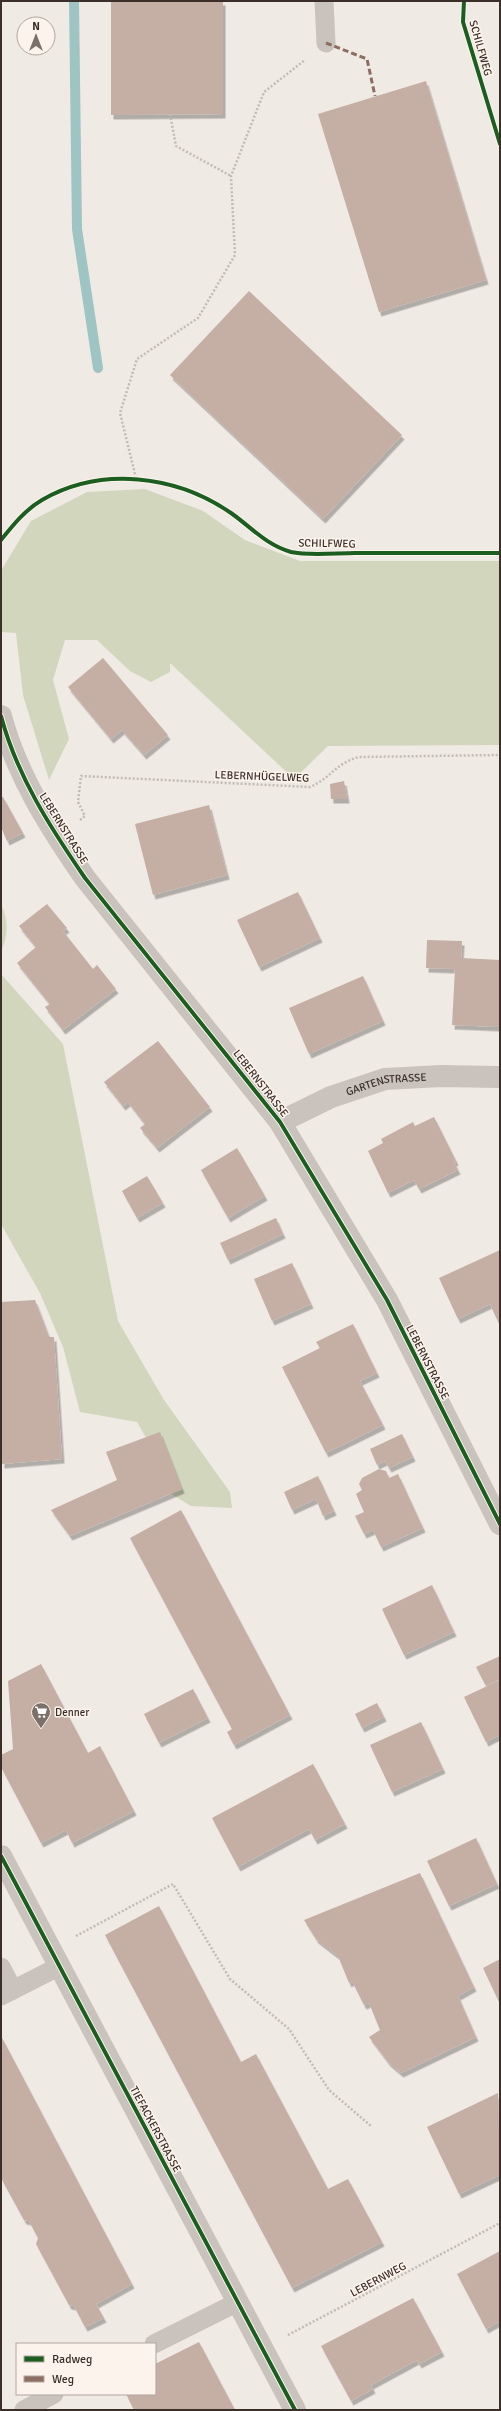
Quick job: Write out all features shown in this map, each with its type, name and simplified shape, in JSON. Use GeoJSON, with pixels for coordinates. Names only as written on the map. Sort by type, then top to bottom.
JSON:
{"type":"FeatureCollection","features":[{"type":"Feature","properties":{"kind":"street","name":"LEBERNSTRASSE"},"geometry":{"type":"LineString","coordinates":[[1,716],[20,769],[38,806],[60,842],[85,878],[280,1122],[387,1300],[500,1524]]}},
{"type":"Feature","properties":{"kind":"street","name":"GARTENSTRASSE"},"geometry":{"type":"LineString","coordinates":[[280,1122],[331,1097],[385,1079],[441,1076],[500,1077]]}},
{"type":"Feature","properties":{"kind":"street","name":"TIEFACKERSTRASSE"},"geometry":{"type":"LineString","coordinates":[[1,1856],[295,2410]]}},
{"type":"Feature","properties":{"kind":"lane"},"geometry":{"type":"LineString","coordinates":[[324,1],[326,43]]}},
{"type":"Feature","properties":{"kind":"lane"},"geometry":{"type":"LineString","coordinates":[[1,1967],[7,1993],[60,1966]]}},
{"type":"Feature","properties":{"kind":"lane"},"geometry":{"type":"LineString","coordinates":[[156,2343],[238,2302]]}},
{"type":"Feature","properties":{"kind":"lane"},"geometry":{"type":"LineString","coordinates":[[24,2410],[52,2395]]}},
{"type":"Feature","properties":{"kind":"path"},"geometry":{"type":"LineString","coordinates":[[136,478],[120,413],[137,359],[198,318],[235,255],[231,176],[264,92],[326,43]]}},
{"type":"Feature","properties":{"kind":"path"},"geometry":{"type":"LineString","coordinates":[[170,114],[176,146],[231,176]]}},
{"type":"Feature","properties":{"kind":"path"},"geometry":{"type":"LineString","coordinates":[[72,1938],[173,1884],[230,1979],[289,2029],[329,2090],[371,2126]]}},
{"type":"Feature","properties":{"kind":"green space"},"geometry":{"type":"Polygon","coordinates":[[[145,489],[203,511],[245,540],[300,561],[500,561],[500,745],[328,746],[294,779],[170,663],[170,672],[151,682],[130,671],[97,640],[65,640],[53,680],[69,739],[49,780],[23,695],[16,633],[1,632],[2,569],[31,521],[87,492],[145,489]]]}},
{"type":"Feature","properties":{"kind":"green space"},"geometry":{"type":"Polygon","coordinates":[[[1,905],[4,910],[7,928],[1,951],[1,905]]]}},
{"type":"Feature","properties":{"kind":"green space"},"geometry":{"type":"Polygon","coordinates":[[[1,974],[63,1044],[118,1321],[164,1400],[230,1492],[232,1508],[191,1506],[160,1487],[156,1455],[137,1422],[80,1412],[63,1347],[40,1293],[1,1224],[1,974]]]}},
{"type":"Feature","properties":{"kind":"building"},"geometry":{"type":"Polygon","coordinates":[[[111,1],[223,1],[223,114],[111,115],[111,1]]]}},
{"type":"Feature","properties":{"kind":"building"},"geometry":{"type":"Polygon","coordinates":[[[426,81],[486,280],[379,312],[318,114],[426,81]]]}},
{"type":"Feature","properties":{"kind":"building"},"geometry":{"type":"Polygon","coordinates":[[[249,291],[402,435],[323,519],[170,375],[249,291]]]}},
{"type":"Feature","properties":{"kind":"building"},"geometry":{"type":"Polygon","coordinates":[[[103,658],[168,735],[144,755],[122,730],[111,739],[68,687],[103,658]]]}},
{"type":"Feature","properties":{"kind":"building"},"geometry":{"type":"Polygon","coordinates":[[[344,781],[347,799],[331,799],[330,784],[344,781]]]}},
{"type":"Feature","properties":{"kind":"building"},"geometry":{"type":"Polygon","coordinates":[[[1,797],[3,797],[23,833],[7,841],[1,827],[1,797]]]}},
{"type":"Feature","properties":{"kind":"building"},"geometry":{"type":"Polygon","coordinates":[[[209,805],[227,875],[153,895],[135,824],[209,805]]]}},
{"type":"Feature","properties":{"kind":"building"},"geometry":{"type":"Polygon","coordinates":[[[298,892],[320,938],[259,967],[237,920],[298,892]]]}},
{"type":"Feature","properties":{"kind":"building"},"geometry":{"type":"Polygon","coordinates":[[[47,904],[67,928],[63,931],[93,969],[97,965],[116,989],[63,1030],[45,1007],[50,1004],[17,963],[36,947],[19,926],[47,904]]]}},
{"type":"Feature","properties":{"kind":"building"},"geometry":{"type":"Polygon","coordinates":[[[427,940],[462,941],[461,958],[500,960],[500,1027],[452,1025],[455,969],[426,968],[427,940]]]}},
{"type":"Feature","properties":{"kind":"building"},"geometry":{"type":"Polygon","coordinates":[[[363,976],[383,1021],[309,1054],[289,1008],[363,976]]]}},
{"type":"Feature","properties":{"kind":"building"},"geometry":{"type":"Polygon","coordinates":[[[158,1041],[210,1107],[157,1148],[140,1128],[145,1124],[128,1102],[123,1106],[104,1082],[158,1041]]]}},
{"type":"Feature","properties":{"kind":"building"},"geometry":{"type":"Polygon","coordinates":[[[434,1117],[456,1161],[454,1162],[458,1170],[419,1189],[414,1180],[388,1193],[368,1151],[383,1143],[381,1139],[413,1122],[415,1126],[434,1117]]]}},
{"type":"Feature","properties":{"kind":"building"},"geometry":{"type":"Polygon","coordinates":[[[237,1148],[265,1196],[228,1218],[201,1170],[237,1148]]]}},
{"type":"Feature","properties":{"kind":"building"},"geometry":{"type":"Polygon","coordinates":[[[147,1176],[163,1203],[137,1218],[122,1191],[147,1176]]]}},
{"type":"Feature","properties":{"kind":"building"},"geometry":{"type":"Polygon","coordinates":[[[276,1218],[283,1234],[228,1260],[220,1243],[276,1218]]]}},
{"type":"Feature","properties":{"kind":"building"},"geometry":{"type":"Polygon","coordinates":[[[500,1250],[500,1326],[490,1304],[458,1319],[439,1278],[500,1250]]]}},
{"type":"Feature","properties":{"kind":"building"},"geometry":{"type":"Polygon","coordinates":[[[292,1263],[311,1304],[272,1321],[254,1279],[292,1263]]]}},
{"type":"Feature","properties":{"kind":"building"},"geometry":{"type":"Polygon","coordinates":[[[35,1300],[49,1337],[54,1337],[62,1459],[2,1464],[1,1302],[35,1300]]]}},
{"type":"Feature","properties":{"kind":"building"},"geometry":{"type":"Polygon","coordinates":[[[353,1324],[377,1373],[360,1381],[383,1425],[326,1453],[282,1367],[320,1348],[316,1342],[353,1324]]]}},
{"type":"Feature","properties":{"kind":"building"},"geometry":{"type":"Polygon","coordinates":[[[160,1432],[182,1489],[70,1536],[51,1510],[117,1480],[106,1452],[160,1432]]]}},
{"type":"Feature","properties":{"kind":"building"},"geometry":{"type":"Polygon","coordinates":[[[402,1434],[413,1457],[389,1468],[385,1461],[377,1465],[370,1449],[402,1434]]]}},
{"type":"Feature","properties":{"kind":"building"},"geometry":{"type":"Polygon","coordinates":[[[379,1469],[386,1471],[389,1478],[398,1474],[423,1528],[381,1547],[373,1530],[364,1534],[355,1516],[364,1512],[356,1494],[362,1490],[359,1484],[362,1478],[379,1469]]]}},
{"type":"Feature","properties":{"kind":"building"},"geometry":{"type":"Polygon","coordinates":[[[318,1476],[334,1511],[323,1516],[316,1499],[292,1510],[284,1492],[318,1476]]]}},
{"type":"Feature","properties":{"kind":"building"},"geometry":{"type":"Polygon","coordinates":[[[181,1510],[290,1715],[234,1745],[227,1732],[232,1729],[130,1538],[181,1510]]]}},
{"type":"Feature","properties":{"kind":"building"},"geometry":{"type":"Polygon","coordinates":[[[432,1585],[454,1632],[404,1655],[382,1609],[432,1585]]]}},
{"type":"Feature","properties":{"kind":"building"},"geometry":{"type":"Polygon","coordinates":[[[500,1656],[500,1679],[486,1686],[476,1667],[500,1656]]]}},
{"type":"Feature","properties":{"kind":"building"},"geometry":{"type":"Polygon","coordinates":[[[41,1664],[88,1753],[100,1746],[134,1811],[72,1843],[66,1830],[41,1843],[1,1767],[1,1755],[13,1749],[8,1681],[41,1664]]]}},
{"type":"Feature","properties":{"kind":"building"},"geometry":{"type":"Polygon","coordinates":[[[500,1680],[500,1735],[486,1742],[464,1697],[500,1680]]]}},
{"type":"Feature","properties":{"kind":"building"},"geometry":{"type":"Polygon","coordinates":[[[193,1689],[208,1718],[159,1743],[144,1714],[193,1689]]]}},
{"type":"Feature","properties":{"kind":"building"},"geometry":{"type":"Polygon","coordinates":[[[377,1703],[384,1717],[362,1728],[355,1714],[377,1703]]]}},
{"type":"Feature","properties":{"kind":"building"},"geometry":{"type":"Polygon","coordinates":[[[421,1722],[443,1769],[392,1792],[370,1745],[421,1722]]]}},
{"type":"Feature","properties":{"kind":"building"},"geometry":{"type":"Polygon","coordinates":[[[313,1764],[345,1824],[315,1840],[309,1829],[238,1867],[212,1818],[313,1764]]]}},
{"type":"Feature","properties":{"kind":"building"},"geometry":{"type":"Polygon","coordinates":[[[476,1838],[497,1884],[449,1906],[427,1861],[476,1838]]]}},
{"type":"Feature","properties":{"kind":"building"},"geometry":{"type":"Polygon","coordinates":[[[420,1873],[474,1987],[458,1996],[476,2037],[401,2073],[388,2062],[369,2037],[380,2030],[369,2003],[364,2005],[352,1981],[349,1983],[338,1956],[316,1939],[304,1920],[420,1873]]]}},
{"type":"Feature","properties":{"kind":"building"},"geometry":{"type":"Polygon","coordinates":[[[159,1906],[241,2062],[256,2054],[328,2189],[348,2179],[382,2242],[292,2288],[105,1935],[159,1906]]]}},
{"type":"Feature","properties":{"kind":"building"},"geometry":{"type":"Polygon","coordinates":[[[500,1959],[500,2004],[483,1968],[500,1959]]]}},
{"type":"Feature","properties":{"kind":"building"},"geometry":{"type":"Polygon","coordinates":[[[1,2036],[132,2284],[96,2304],[104,2318],[85,2327],[74,2306],[69,2305],[36,2244],[38,2238],[29,2221],[24,2220],[1,2178],[1,2036]]]}},
{"type":"Feature","properties":{"kind":"building"},"geometry":{"type":"Polygon","coordinates":[[[498,2093],[500,2175],[459,2194],[427,2127],[498,2093]]]}},
{"type":"Feature","properties":{"kind":"building"},"geometry":{"type":"Polygon","coordinates":[[[500,2251],[500,2321],[486,2329],[457,2274],[500,2251]]]}},
{"type":"Feature","properties":{"kind":"building"},"geometry":{"type":"Polygon","coordinates":[[[413,2298],[442,2352],[419,2364],[417,2360],[371,2385],[373,2389],[351,2401],[321,2346],[413,2298]]]}},
{"type":"Feature","properties":{"kind":"building"},"geometry":{"type":"Polygon","coordinates":[[[199,2342],[235,2410],[134,2410],[126,2395],[156,2395],[156,2364],[199,2342]]]}},
{"type":"Feature","properties":{"kind":"waterway"},"geometry":{"type":"LineString","coordinates":[[74,1],[77,229],[98,368]]}},
{"type":"Feature","properties":{"kind":"marked path"},"geometry":{"type":"LineString","coordinates":[[326,43],[367,59],[375,96]]}},
{"type":"Feature","properties":{"kind":"cycle path","name":"SCHILFWEG"},"geometry":{"type":"LineString","coordinates":[[464,1],[463,22],[500,144]]}},
{"type":"Feature","properties":{"kind":"cycle path","name":"SCHILFWEG"},"geometry":{"type":"LineString","coordinates":[[1,540],[30,508],[42,500],[65,489],[89,482],[113,479],[163,483],[187,490],[210,500],[231,513],[266,540],[291,552],[314,554],[500,553]]}},
{"type":"Feature","properties":{"kind":"cycle path"},"geometry":{"type":"LineString","coordinates":[[1,716],[25,780],[59,840],[85,878],[280,1122],[387,1300],[500,1524]]}},
{"type":"Feature","properties":{"kind":"cycle path"},"geometry":{"type":"LineString","coordinates":[[1,1856],[295,2410]]}},
{"type":"Feature","properties":{"kind":"place","name":"Denner"},"geometry":{"type":"Point","coordinates":[41,1729]}}]}
